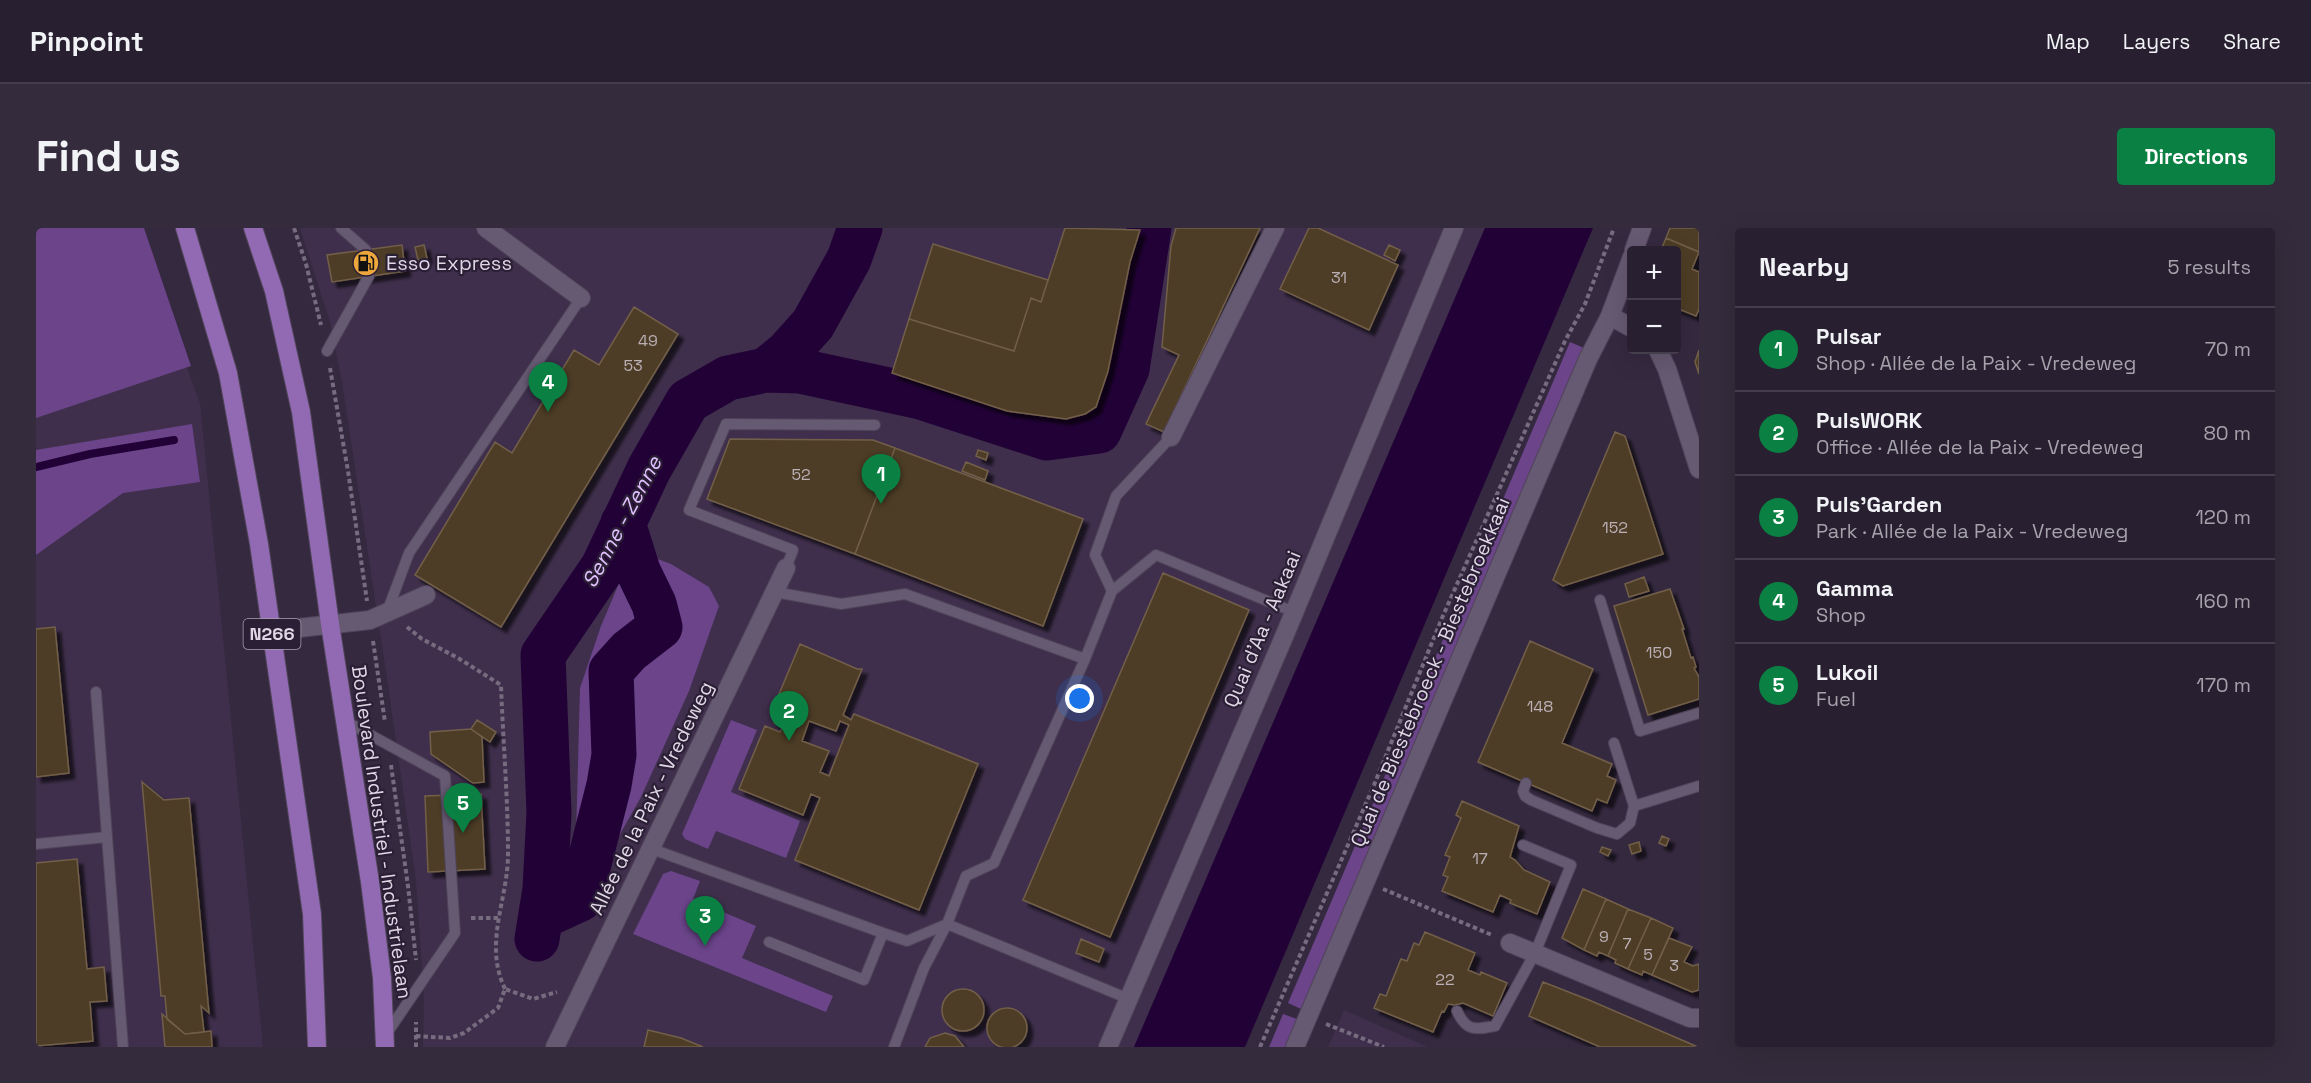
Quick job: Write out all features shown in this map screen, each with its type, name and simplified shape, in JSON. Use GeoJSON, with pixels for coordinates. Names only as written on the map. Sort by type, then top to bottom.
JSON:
{"type":"FeatureCollection","features":[{"type":"Feature","properties":{"kind":"main road","name":"N266"},"geometry":{"type":"LineString","coordinates":[[185,228],[228,373],[259,544],[312,914],[317,1047]]}},
{"type":"Feature","properties":{"kind":"main road","name":"Boulevard Industriel - Industrielaan"},"geometry":{"type":"LineString","coordinates":[[253,228],[274,291],[301,412],[380,956],[385,1041]]}},
{"type":"Feature","properties":{"kind":"street"},"geometry":{"type":"LineString","coordinates":[[486,228],[581,298]]}},
{"type":"Feature","properties":{"kind":"street"},"geometry":{"type":"LineString","coordinates":[[1171,437],[1275,228]]}},
{"type":"Feature","properties":{"kind":"street","name":"Quai d'Aa - Aakaai"},"geometry":{"type":"LineString","coordinates":[[1108,1047],[1294,612],[1454,228]]}},
{"type":"Feature","properties":{"kind":"street"},"geometry":{"type":"LineString","coordinates":[[1635,246],[1642,228]]}},
{"type":"Feature","properties":{"kind":"street","name":"Quai de Biestebroeck - Biestebroekkaai"},"geometry":{"type":"LineString","coordinates":[[1295,1047],[1588,359],[1610,316],[1627,270]]}},
{"type":"Feature","properties":{"kind":"street"},"geometry":{"type":"LineString","coordinates":[[1610,316],[1627,325]]}},
{"type":"Feature","properties":{"kind":"street"},"geometry":{"type":"LineString","coordinates":[[1660,354],[1667,369],[1699,469]]}},
{"type":"Feature","properties":{"kind":"street","name":"Allée de la Paix - Vredeweg"},"geometry":{"type":"LineString","coordinates":[[555,1047],[584,992],[786,568]]}},
{"type":"Feature","properties":{"kind":"street"},"geometry":{"type":"LineString","coordinates":[[272,631],[370,620],[426,595]]}},
{"type":"Feature","properties":{"kind":"street"},"geometry":{"type":"LineString","coordinates":[[1510,943],[1690,1018],[1699,1018]]}},
{"type":"Feature","properties":{"kind":"lane"},"geometry":{"type":"LineString","coordinates":[[327,351],[369,276],[366,250],[341,228]]}},
{"type":"Feature","properties":{"kind":"lane"},"geometry":{"type":"LineString","coordinates":[[387,612],[409,553],[581,298]]}},
{"type":"Feature","properties":{"kind":"lane"},"geometry":{"type":"LineString","coordinates":[[786,568],[793,550],[689,510],[726,424],[875,425]]}},
{"type":"Feature","properties":{"kind":"lane"},"geometry":{"type":"LineString","coordinates":[[1112,591],[1095,555],[1116,496],[1171,437]]}},
{"type":"Feature","properties":{"kind":"lane"},"geometry":{"type":"LineString","coordinates":[[894,1047],[924,968],[947,924],[966,876],[994,863],[1085,659],[1112,591],[1156,555],[1294,612]]}},
{"type":"Feature","properties":{"kind":"lane"},"geometry":{"type":"LineString","coordinates":[[775,592],[814,601],[841,604],[905,594],[1085,659]]}},
{"type":"Feature","properties":{"kind":"lane"},"geometry":{"type":"LineString","coordinates":[[1599,600],[1640,731],[1699,713]]}},
{"type":"Feature","properties":{"kind":"lane"},"geometry":{"type":"LineString","coordinates":[[96,692],[123,1047]]}},
{"type":"Feature","properties":{"kind":"lane"},"geometry":{"type":"LineString","coordinates":[[345,721],[445,777],[455,933],[385,1041]]}},
{"type":"Feature","properties":{"kind":"lane"},"geometry":{"type":"LineString","coordinates":[[1526,783],[1523,791],[1531,800],[1596,828],[1617,834],[1630,823],[1634,806],[1614,743]]}},
{"type":"Feature","properties":{"kind":"lane"},"geometry":{"type":"LineString","coordinates":[[1634,806],[1699,786]]}},
{"type":"Feature","properties":{"kind":"lane"},"geometry":{"type":"LineString","coordinates":[[36,844],[107,837]]}},
{"type":"Feature","properties":{"kind":"lane"},"geometry":{"type":"LineString","coordinates":[[1456,1011],[1468,1027],[1477,1030],[1495,1026],[1534,952],[1571,865],[1523,845]]}},
{"type":"Feature","properties":{"kind":"lane"},"geometry":{"type":"LineString","coordinates":[[652,849],[907,941],[947,924],[1129,999]]}},
{"type":"Feature","properties":{"kind":"lane"},"geometry":{"type":"LineString","coordinates":[[769,942],[864,980],[883,933]]}},
{"type":"Feature","properties":{"kind":"path"},"geometry":{"type":"LineString","coordinates":[[1260,1047],[1369,795],[1442,618],[1565,341],[1585,304],[1614,228]]}},
{"type":"Feature","properties":{"kind":"path"},"geometry":{"type":"LineString","coordinates":[[387,612],[422,639],[501,685],[508,856],[498,918],[495,955],[500,978],[505,988],[533,999],[574,987],[584,992]]}},
{"type":"Feature","properties":{"kind":"path"},"geometry":{"type":"LineString","coordinates":[[1392,892],[1510,943]]}},
{"type":"Feature","properties":{"kind":"path"},"geometry":{"type":"LineString","coordinates":[[455,918],[498,918]]}},
{"type":"Feature","properties":{"kind":"path"},"geometry":{"type":"LineString","coordinates":[[416,1036],[450,1038],[464,1033],[498,1008],[505,988]]}},
{"type":"Feature","properties":{"kind":"path"},"geometry":{"type":"LineString","coordinates":[[1307,1017],[1384,1047]]}},
{"type":"Feature","properties":{"kind":"shaded area"},"geometry":{"type":"Polygon","coordinates":[[[36,228],[150,269],[200,403],[263,1047],[36,1047],[36,228]]]}},
{"type":"Feature","properties":{"kind":"shaded area"},"geometry":{"type":"Polygon","coordinates":[[[36,228],[144,228],[191,366],[36,418],[36,228]]]}},
{"type":"Feature","properties":{"kind":"shaded area"},"geometry":{"type":"Polygon","coordinates":[[[300,228],[1485,228],[1134,1047],[423,1047],[424,999],[416,880],[387,678],[342,382],[330,322],[300,228]]]}},
{"type":"Feature","properties":{"kind":"shaded area"},"geometry":{"type":"Polygon","coordinates":[[[1485,228],[1593,228],[1245,1047],[1134,1047],[1485,228]]]}},
{"type":"Feature","properties":{"kind":"shaded area"},"geometry":{"type":"Polygon","coordinates":[[[1570,342],[1584,348],[1346,909],[1301,1009],[1288,1003],[1570,342]]]}},
{"type":"Feature","properties":{"kind":"shaded area"},"geometry":{"type":"Polygon","coordinates":[[[192,424],[200,482],[123,493],[36,555],[36,450],[192,424]]]}},
{"type":"Feature","properties":{"kind":"shaded area"},"geometry":{"type":"Polygon","coordinates":[[[647,555],[671,564],[709,587],[719,606],[689,691],[641,797],[593,882],[575,875],[580,688],[601,626],[626,567],[631,560],[647,555]]]}},
{"type":"Feature","properties":{"kind":"shaded area"},"geometry":{"type":"Polygon","coordinates":[[[731,720],[757,730],[731,792],[800,821],[786,858],[716,831],[708,849],[685,839],[682,834],[731,720]]]}},
{"type":"Feature","properties":{"kind":"shaded area"},"geometry":{"type":"Polygon","coordinates":[[[671,871],[700,881],[693,899],[756,926],[742,958],[833,996],[826,1012],[633,934],[663,874],[671,871]]]}},
{"type":"Feature","properties":{"kind":"shaded area"},"geometry":{"type":"Polygon","coordinates":[[[1344,1010],[1428,1047],[1328,1047],[1344,1010]]]}},
{"type":"Feature","properties":{"kind":"shaded area"},"geometry":{"type":"Polygon","coordinates":[[[1283,1014],[1297,1019],[1285,1047],[1269,1047],[1283,1014]]]}},
{"type":"Feature","properties":{"kind":"building"},"geometry":{"type":"Polygon","coordinates":[[[1065,228],[1140,230],[1130,262],[1108,371],[1096,407],[1085,414],[1066,419],[1007,411],[892,373],[909,319],[1014,351],[1031,298],[1041,302],[1065,228]]]}},
{"type":"Feature","properties":{"kind":"building"},"geometry":{"type":"Polygon","coordinates":[[[1176,228],[1260,228],[1164,432],[1146,424],[1179,355],[1162,347],[1171,246],[1176,228]]]}},
{"type":"Feature","properties":{"kind":"building"},"geometry":{"type":"Polygon","coordinates":[[[1309,228],[1318,228],[1398,265],[1369,330],[1280,289],[1309,228]]]}},
{"type":"Feature","properties":{"kind":"building"},"geometry":{"type":"Polygon","coordinates":[[[1670,228],[1699,228],[1699,252],[1666,238],[1670,228]]]}},
{"type":"Feature","properties":{"kind":"building"},"geometry":{"type":"Polygon","coordinates":[[[1666,238],[1699,252],[1692,269],[1699,272],[1699,309],[1696,316],[1681,310],[1681,246],[1663,246],[1666,238]]]}},
{"type":"Feature","properties":{"kind":"building"},"geometry":{"type":"Polygon","coordinates":[[[933,244],[1048,280],[1041,302],[1031,298],[1014,351],[909,319],[933,244]]]}},
{"type":"Feature","properties":{"kind":"building","name":"Esso Express"},"geometry":{"type":"Polygon","coordinates":[[[402,245],[405,271],[332,282],[327,255],[402,245]]]}},
{"type":"Feature","properties":{"kind":"building"},"geometry":{"type":"Polygon","coordinates":[[[424,245],[427,258],[418,260],[415,247],[424,245]]]}},
{"type":"Feature","properties":{"kind":"building"},"geometry":{"type":"Polygon","coordinates":[[[1389,245],[1400,250],[1395,261],[1384,255],[1389,245]]]}},
{"type":"Feature","properties":{"kind":"building"},"geometry":{"type":"Polygon","coordinates":[[[634,307],[678,334],[501,627],[415,575],[495,442],[512,453],[574,350],[599,365],[634,307]]]}},
{"type":"Feature","properties":{"kind":"building"},"geometry":{"type":"Polygon","coordinates":[[[1699,350],[1699,374],[1695,362],[1699,350]]]}},
{"type":"Feature","properties":{"kind":"building"},"geometry":{"type":"Polygon","coordinates":[[[1615,432],[1625,436],[1663,554],[1563,586],[1553,580],[1615,432]]]}},
{"type":"Feature","properties":{"kind":"building"},"geometry":{"type":"Polygon","coordinates":[[[730,439],[873,440],[895,448],[855,554],[707,499],[730,439]]]}},
{"type":"Feature","properties":{"kind":"building"},"geometry":{"type":"Polygon","coordinates":[[[895,448],[1083,519],[1043,626],[855,554],[895,448]]]}},
{"type":"Feature","properties":{"kind":"building"},"geometry":{"type":"Polygon","coordinates":[[[978,450],[988,453],[986,460],[976,456],[978,450]]]}},
{"type":"Feature","properties":{"kind":"building"},"geometry":{"type":"Polygon","coordinates":[[[966,462],[988,471],[985,480],[962,471],[966,462]]]}},
{"type":"Feature","properties":{"kind":"building"},"geometry":{"type":"Polygon","coordinates":[[[1163,573],[1249,610],[1110,937],[1023,900],[1163,573]]]}},
{"type":"Feature","properties":{"kind":"building"},"geometry":{"type":"Polygon","coordinates":[[[1644,577],[1649,591],[1629,597],[1625,584],[1644,577]]]}},
{"type":"Feature","properties":{"kind":"building"},"geometry":{"type":"Polygon","coordinates":[[[1670,589],[1691,658],[1693,657],[1696,667],[1694,668],[1699,677],[1699,699],[1648,715],[1614,606],[1670,589]]]}},
{"type":"Feature","properties":{"kind":"building"},"geometry":{"type":"Polygon","coordinates":[[[55,627],[69,773],[36,777],[36,629],[55,627]]]}},
{"type":"Feature","properties":{"kind":"building"},"geometry":{"type":"Polygon","coordinates":[[[1530,641],[1593,669],[1562,743],[1612,764],[1607,776],[1616,780],[1607,803],[1597,799],[1592,811],[1478,762],[1530,641]]]}},
{"type":"Feature","properties":{"kind":"building"},"geometry":{"type":"Polygon","coordinates":[[[800,644],[857,669],[862,669],[843,715],[851,720],[854,714],[978,764],[919,910],[795,860],[820,798],[811,794],[803,815],[739,789],[765,726],[780,732],[783,726],[774,723],[778,715],[786,718],[788,712],[774,706],[800,644]],[[809,721],[802,741],[829,751],[820,772],[829,776],[849,725],[840,721],[836,731],[809,721]]]}},
{"type":"Feature","properties":{"kind":"building"},"geometry":{"type":"Polygon","coordinates":[[[477,720],[496,732],[490,742],[471,729],[477,720]]]}},
{"type":"Feature","properties":{"kind":"building"},"geometry":{"type":"Polygon","coordinates":[[[471,729],[482,737],[484,782],[473,783],[431,754],[430,732],[471,729]]]}},
{"type":"Feature","properties":{"kind":"building"},"geometry":{"type":"Polygon","coordinates":[[[142,782],[164,800],[189,798],[209,1013],[201,1006],[204,1032],[185,1034],[167,1019],[165,996],[161,996],[142,782]]]}},
{"type":"Feature","properties":{"kind":"building"},"geometry":{"type":"Polygon","coordinates":[[[481,794],[485,869],[428,872],[425,796],[481,794]]]}},
{"type":"Feature","properties":{"kind":"building"},"geometry":{"type":"Polygon","coordinates":[[[1462,801],[1519,826],[1510,857],[1524,870],[1550,882],[1537,914],[1510,903],[1511,900],[1500,895],[1493,912],[1442,891],[1448,877],[1443,875],[1450,857],[1445,855],[1461,818],[1456,815],[1462,801]]]}},
{"type":"Feature","properties":{"kind":"building"},"geometry":{"type":"Polygon","coordinates":[[[1662,836],[1669,839],[1666,846],[1659,843],[1662,836]]]}},
{"type":"Feature","properties":{"kind":"building"},"geometry":{"type":"Polygon","coordinates":[[[1639,842],[1641,851],[1632,854],[1629,845],[1639,842]]]}},
{"type":"Feature","properties":{"kind":"building"},"geometry":{"type":"Polygon","coordinates":[[[1602,847],[1611,850],[1608,856],[1600,852],[1602,847]]]}},
{"type":"Feature","properties":{"kind":"building"},"geometry":{"type":"Polygon","coordinates":[[[77,859],[87,969],[104,967],[107,1001],[90,1002],[93,1041],[36,1046],[36,863],[77,859]]]}},
{"type":"Feature","properties":{"kind":"building"},"geometry":{"type":"Polygon","coordinates":[[[1583,889],[1606,899],[1584,950],[1562,938],[1583,889]]]}},
{"type":"Feature","properties":{"kind":"building"},"geometry":{"type":"Polygon","coordinates":[[[1606,899],[1628,909],[1608,956],[1599,952],[1597,956],[1584,950],[1606,899]]]}},
{"type":"Feature","properties":{"kind":"building"},"geometry":{"type":"Polygon","coordinates":[[[1628,909],[1651,918],[1628,969],[1615,963],[1616,960],[1608,956],[1628,909]]]}},
{"type":"Feature","properties":{"kind":"building"},"geometry":{"type":"Polygon","coordinates":[[[1651,918],[1673,928],[1652,975],[1643,971],[1642,975],[1628,969],[1651,918]]]}},
{"type":"Feature","properties":{"kind":"building"},"geometry":{"type":"Polygon","coordinates":[[[1425,932],[1475,953],[1468,970],[1480,975],[1481,972],[1507,983],[1493,1016],[1463,1003],[1448,1004],[1444,1012],[1442,1011],[1433,1032],[1374,1008],[1380,994],[1386,996],[1401,959],[1407,961],[1414,943],[1419,945],[1425,932]]]}},
{"type":"Feature","properties":{"kind":"building"},"geometry":{"type":"Polygon","coordinates":[[[1669,938],[1692,947],[1684,962],[1693,966],[1699,964],[1699,990],[1692,992],[1652,975],[1669,938]]]}},
{"type":"Feature","properties":{"kind":"building"},"geometry":{"type":"Polygon","coordinates":[[[1081,939],[1104,949],[1099,962],[1076,953],[1081,939]]]}},
{"type":"Feature","properties":{"kind":"building"},"geometry":{"type":"Polygon","coordinates":[[[1543,982],[1698,1047],[1600,1047],[1529,1016],[1543,982]]]}},
{"type":"Feature","properties":{"kind":"building"},"geometry":{"type":"Polygon","coordinates":[[[963,989],[978,995],[984,1010],[978,1025],[963,1031],[948,1025],[942,1010],[948,995],[963,989]]]}},
{"type":"Feature","properties":{"kind":"building"},"geometry":{"type":"Polygon","coordinates":[[[1007,1008],[1015,1009],[1021,1014],[1026,1020],[1026,1036],[1021,1042],[1015,1047],[1007,1048],[999,1047],[993,1042],[988,1036],[987,1028],[988,1020],[993,1014],[999,1009],[1007,1008]]]}},
{"type":"Feature","properties":{"kind":"building"},"geometry":{"type":"Polygon","coordinates":[[[162,1014],[185,1034],[211,1031],[212,1047],[165,1047],[162,1014]]]}},
{"type":"Feature","properties":{"kind":"building"},"geometry":{"type":"Polygon","coordinates":[[[648,1030],[681,1038],[703,1047],[644,1047],[648,1030]]]}},
{"type":"Feature","properties":{"kind":"building"},"geometry":{"type":"Polygon","coordinates":[[[945,1033],[955,1036],[964,1047],[925,1047],[930,1038],[945,1033]]]}},
{"type":"Feature","properties":{"kind":"waterway","name":"Senne - Zenne"},"geometry":{"type":"LineString","coordinates":[[537,939],[545,889],[549,813],[543,655],[603,567],[649,469],[688,401],[728,378],[766,370],[787,353],[813,324],[849,259],[860,228]]}},
{"type":"Feature","properties":{"kind":"waterway","name":"Senne - Zenne"},"geometry":{"type":"LineString","coordinates":[[766,370],[800,371],[921,397],[1047,438],[1099,431],[1127,369],[1149,228]]}},
{"type":"Feature","properties":{"kind":"waterway"},"geometry":{"type":"LineString","coordinates":[[36,467],[90,454],[174,440]]}},
{"type":"Feature","properties":{"kind":"waterway"},"geometry":{"type":"LineString","coordinates":[[541,917],[580,899],[609,785],[614,755],[611,671],[629,651],[660,627],[654,604],[638,571],[623,523]]}},
{"type":"Feature","properties":{"kind":"place","name":"Esso Express"},"geometry":{"type":"Point","coordinates":[366,263]}},
{"type":"Feature","properties":{"kind":"place","name":"Gamma"},"geometry":{"type":"Point","coordinates":[548,412]}},
{"type":"Feature","properties":{"kind":"place","name":"Pulsar"},"geometry":{"type":"Point","coordinates":[881,504]}},
{"type":"Feature","properties":{"kind":"place","name":"PulsWORK"},"geometry":{"type":"Point","coordinates":[789,741]}},
{"type":"Feature","properties":{"kind":"place","name":"Lukoil"},"geometry":{"type":"Point","coordinates":[463,833]}},
{"type":"Feature","properties":{"kind":"place","name":"Puls'Garden"},"geometry":{"type":"Point","coordinates":[705,946]}}]}
